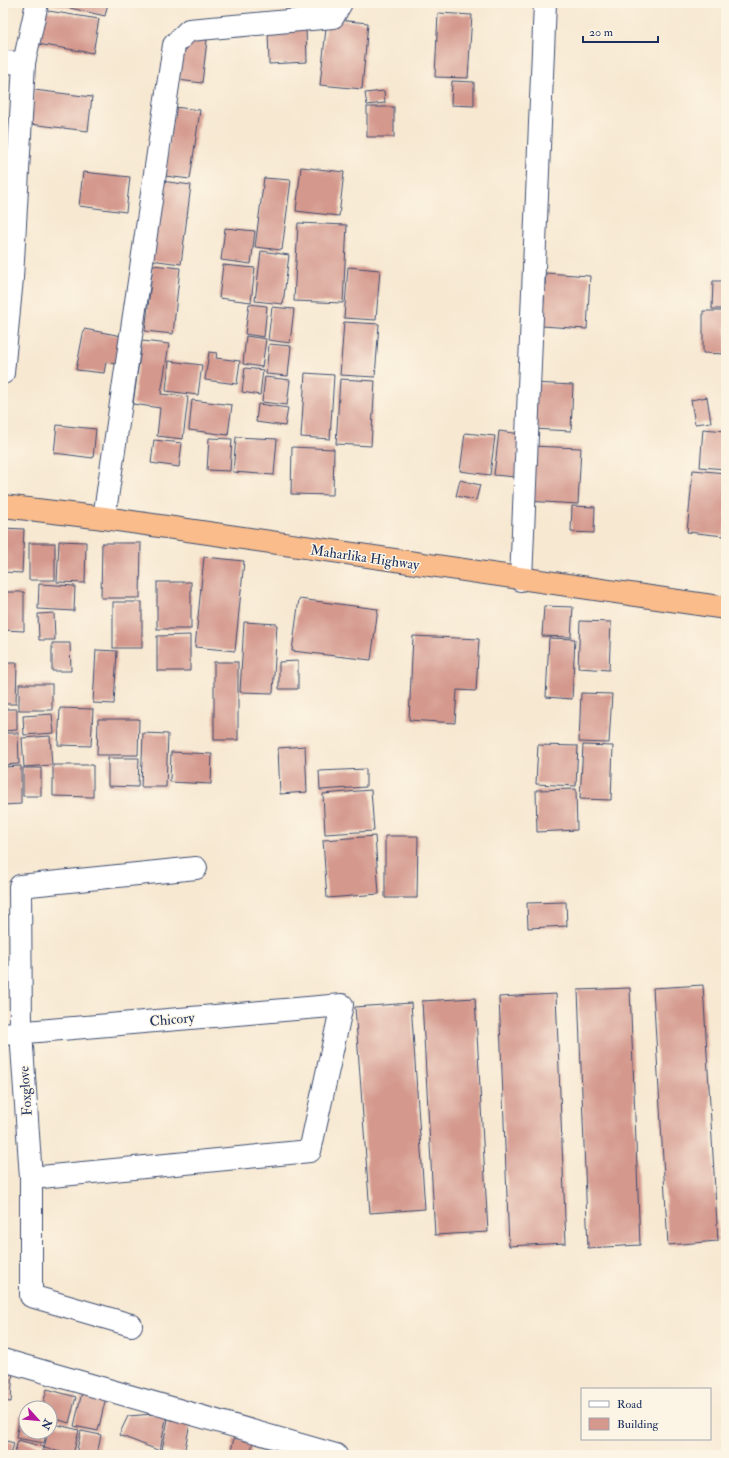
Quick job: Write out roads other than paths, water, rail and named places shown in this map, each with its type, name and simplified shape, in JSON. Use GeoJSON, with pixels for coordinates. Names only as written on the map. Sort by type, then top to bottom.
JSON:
{"type":"FeatureCollection","features":[{"type":"Feature","properties":{"kind":"highway","name":"Maharlika Highway"},"geometry":{"type":"LineString","coordinates":[[3,506],[104,518],[521,580],[726,608]]}},
{"type":"Feature","properties":{"kind":"street"},"geometry":{"type":"LineString","coordinates":[[3,373],[12,278],[24,63],[37,3]]}},
{"type":"Feature","properties":{"kind":"street"},"geometry":{"type":"LineString","coordinates":[[104,518],[174,45],[189,30],[333,16],[341,3]]}},
{"type":"Feature","properties":{"kind":"street"},"geometry":{"type":"LineString","coordinates":[[521,580],[545,3]]}},
{"type":"Feature","properties":{"kind":"street"},"geometry":{"type":"LineString","coordinates":[[3,62],[24,63]]}},
{"type":"Feature","properties":{"kind":"street","name":"Foxglove"},"geometry":{"type":"LineString","coordinates":[[131,1325],[30,1296],[31,1178],[12,1033],[20,886],[196,868]]}},
{"type":"Feature","properties":{"kind":"street","name":"Chicory"},"geometry":{"type":"LineString","coordinates":[[12,1033],[342,1004],[310,1151],[31,1178]]}},
{"type":"Feature","properties":{"kind":"street"},"geometry":{"type":"LineString","coordinates":[[3,1360],[336,1455]]}}]}
